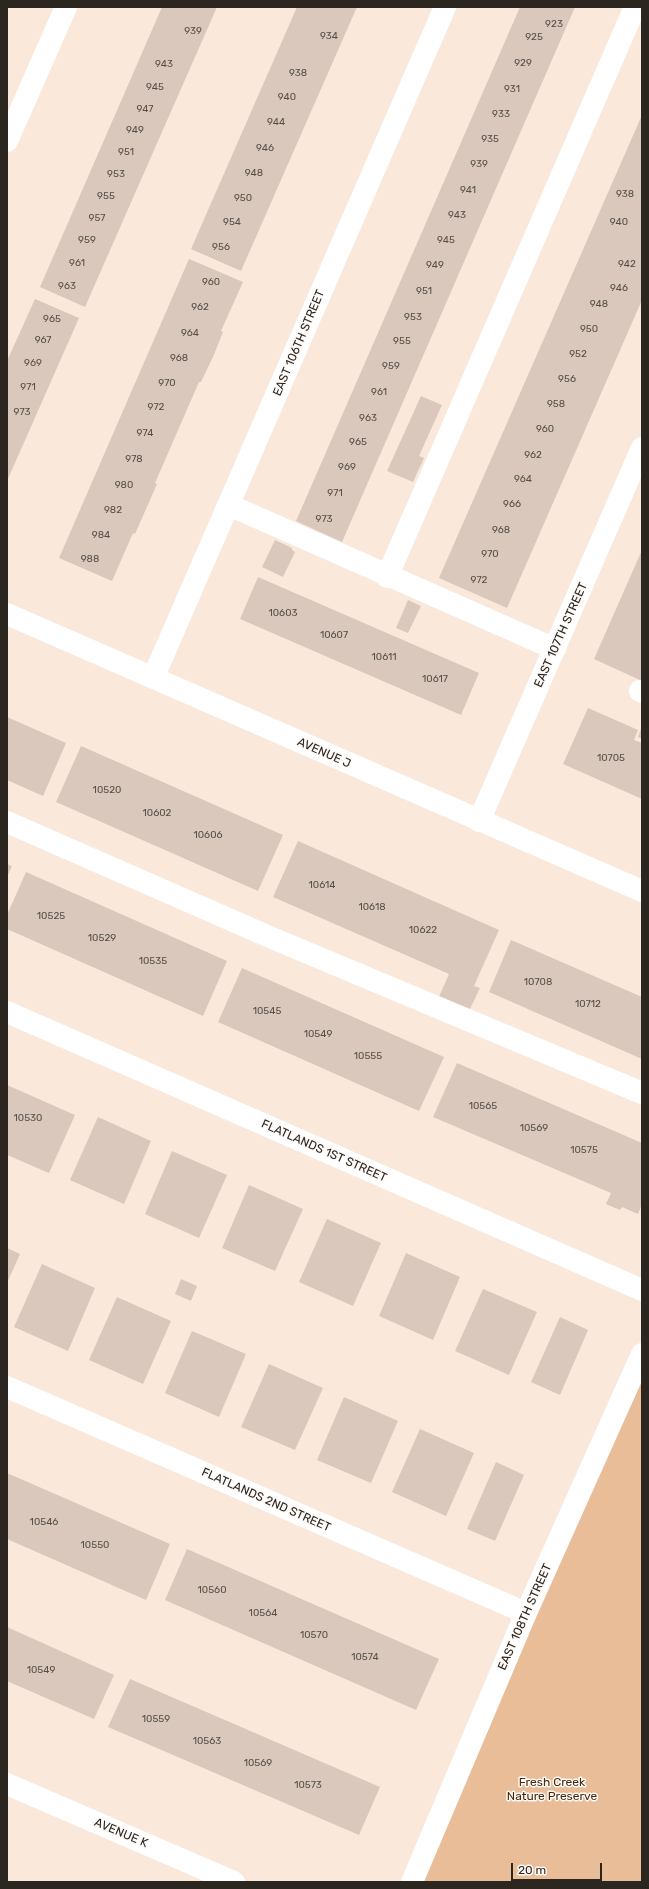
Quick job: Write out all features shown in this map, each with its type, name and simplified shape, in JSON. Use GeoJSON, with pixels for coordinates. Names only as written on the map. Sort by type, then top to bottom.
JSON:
{"type":"FeatureCollection","features":[{"type":"Feature","properties":{"kind":"street"},"geometry":{"type":"LineString","coordinates":[[7,141],[66,7]]}},
{"type":"Feature","properties":{"kind":"street","name":"EAST 106TH STREET"},"geometry":{"type":"LineString","coordinates":[[153,678],[445,7]]}},
{"type":"Feature","properties":{"kind":"street"},"geometry":{"type":"LineString","coordinates":[[387,576],[635,7]]}},
{"type":"Feature","properties":{"kind":"street","name":"EAST 107TH STREET"},"geometry":{"type":"LineString","coordinates":[[479,821],[642,448]]}},
{"type":"Feature","properties":{"kind":"street"},"geometry":{"type":"LineString","coordinates":[[228,505],[555,649]]}},
{"type":"Feature","properties":{"kind":"street","name":"AVENUE J"},"geometry":{"type":"LineString","coordinates":[[7,614],[642,891]]}},
{"type":"Feature","properties":{"kind":"street"},"geometry":{"type":"LineString","coordinates":[[7,822],[280,941],[642,1093]]}},
{"type":"Feature","properties":{"kind":"street","name":"FLATLANDS 1ST STREET"},"geometry":{"type":"LineString","coordinates":[[7,1012],[642,1290]]}},
{"type":"Feature","properties":{"kind":"street","name":"EAST 108TH STREET"},"geometry":{"type":"LineString","coordinates":[[412,1882],[526,1613],[642,1354]]}},
{"type":"Feature","properties":{"kind":"street","name":"FLATLANDS 2ND STREET"},"geometry":{"type":"LineString","coordinates":[[7,1387],[526,1613]]}},
{"type":"Feature","properties":{"kind":"street","name":"AVENUE K"},"geometry":{"type":"LineString","coordinates":[[7,1784],[234,1882]]}},
{"type":"Feature","properties":{"kind":"green space","name":"Fresh Creek Nature Preserve"},"geometry":{"type":"Polygon","coordinates":[[[642,1355],[642,1882],[413,1882],[642,1355]]]}},
{"type":"Feature","properties":{"kind":"building"},"geometry":{"type":"Polygon","coordinates":[[[162,7],[217,7],[85,307],[40,287],[162,7]]]}},
{"type":"Feature","properties":{"kind":"building"},"geometry":{"type":"Polygon","coordinates":[[[297,7],[357,7],[241,271],[191,249],[297,7]]]}},
{"type":"Feature","properties":{"kind":"building"},"geometry":{"type":"Polygon","coordinates":[[[520,7],[575,7],[342,542],[296,521],[520,7]]]}},
{"type":"Feature","properties":{"kind":"building"},"geometry":{"type":"Polygon","coordinates":[[[642,115],[642,300],[507,608],[439,578],[642,115]]]}},
{"type":"Feature","properties":{"kind":"building"},"geometry":{"type":"Polygon","coordinates":[[[189,259],[243,282],[221,331],[223,332],[213,357],[201,382],[199,382],[155,483],[157,484],[112,581],[59,558],[189,259]]]}},
{"type":"Feature","properties":{"kind":"building"},"geometry":{"type":"Polygon","coordinates":[[[35,299],[79,318],[7,481],[7,361],[35,299]]]}},
{"type":"Feature","properties":{"kind":"building"},"geometry":{"type":"Polygon","coordinates":[[[421,396],[442,405],[419,456],[424,458],[413,482],[387,471],[421,396]]]}},
{"type":"Feature","properties":{"kind":"building"},"geometry":{"type":"Polygon","coordinates":[[[275,540],[292,548],[295,552],[283,577],[262,567],[275,540]]]}},
{"type":"Feature","properties":{"kind":"building"},"geometry":{"type":"Polygon","coordinates":[[[642,550],[642,681],[594,659],[642,550]]]}},
{"type":"Feature","properties":{"kind":"building"},"geometry":{"type":"Polygon","coordinates":[[[258,577],[479,673],[461,715],[240,619],[258,577]]]}},
{"type":"Feature","properties":{"kind":"building"},"geometry":{"type":"Polygon","coordinates":[[[408,600],[421,606],[408,633],[396,628],[408,600]]]}},
{"type":"Feature","properties":{"kind":"building"},"geometry":{"type":"Polygon","coordinates":[[[588,708],[638,730],[634,740],[642,743],[642,799],[563,764],[588,708]]]}},
{"type":"Feature","properties":{"kind":"building"},"geometry":{"type":"Polygon","coordinates":[[[7,717],[66,743],[43,796],[7,780],[7,717]]]}},
{"type":"Feature","properties":{"kind":"building"},"geometry":{"type":"Polygon","coordinates":[[[642,726],[642,739],[638,737],[642,726]]]}},
{"type":"Feature","properties":{"kind":"building"},"geometry":{"type":"Polygon","coordinates":[[[81,746],[283,835],[258,891],[56,802],[81,746]]]}},
{"type":"Feature","properties":{"kind":"building"},"geometry":{"type":"Polygon","coordinates":[[[298,841],[499,930],[474,986],[480,988],[468,1013],[438,999],[449,974],[273,897],[298,841]]]}},
{"type":"Feature","properties":{"kind":"building"},"geometry":{"type":"Polygon","coordinates":[[[7,864],[12,866],[7,877],[7,864]]]}},
{"type":"Feature","properties":{"kind":"building"},"geometry":{"type":"Polygon","coordinates":[[[26,872],[227,961],[203,1016],[7,929],[7,915],[26,872]]]}},
{"type":"Feature","properties":{"kind":"building"},"geometry":{"type":"Polygon","coordinates":[[[511,940],[642,997],[642,1059],[489,992],[511,940]]]}},
{"type":"Feature","properties":{"kind":"building"},"geometry":{"type":"Polygon","coordinates":[[[242,968],[444,1057],[419,1111],[218,1022],[242,968]]]}},
{"type":"Feature","properties":{"kind":"building"},"geometry":{"type":"Polygon","coordinates":[[[457,1063],[642,1143],[642,1204],[638,1214],[622,1207],[620,1210],[606,1204],[611,1193],[433,1117],[457,1063]]]}},
{"type":"Feature","properties":{"kind":"building"},"geometry":{"type":"Polygon","coordinates":[[[7,1085],[75,1115],[49,1173],[7,1155],[7,1085]]]}},
{"type":"Feature","properties":{"kind":"building"},"geometry":{"type":"Polygon","coordinates":[[[98,1117],[151,1141],[124,1204],[70,1180],[98,1117]]]}},
{"type":"Feature","properties":{"kind":"building"},"geometry":{"type":"Polygon","coordinates":[[[172,1151],[227,1175],[199,1238],[145,1214],[172,1151]]]}},
{"type":"Feature","properties":{"kind":"building"},"geometry":{"type":"Polygon","coordinates":[[[249,1185],[303,1209],[275,1271],[222,1248],[249,1185]]]}},
{"type":"Feature","properties":{"kind":"building"},"geometry":{"type":"Polygon","coordinates":[[[327,1219],[381,1243],[353,1306],[299,1282],[327,1219]]]}},
{"type":"Feature","properties":{"kind":"building"},"geometry":{"type":"Polygon","coordinates":[[[7,1248],[20,1254],[7,1283],[7,1248]]]}},
{"type":"Feature","properties":{"kind":"building"},"geometry":{"type":"Polygon","coordinates":[[[406,1253],[460,1277],[433,1340],[379,1316],[406,1253]]]}},
{"type":"Feature","properties":{"kind":"building"},"geometry":{"type":"Polygon","coordinates":[[[42,1264],[95,1288],[68,1351],[14,1327],[42,1264]]]}},
{"type":"Feature","properties":{"kind":"building"},"geometry":{"type":"Polygon","coordinates":[[[181,1279],[197,1286],[191,1301],[175,1294],[181,1279]]]}},
{"type":"Feature","properties":{"kind":"building"},"geometry":{"type":"Polygon","coordinates":[[[483,1289],[537,1312],[509,1375],[455,1351],[483,1289]]]}},
{"type":"Feature","properties":{"kind":"building"},"geometry":{"type":"Polygon","coordinates":[[[117,1297],[171,1321],[143,1384],[89,1360],[117,1297]]]}},
{"type":"Feature","properties":{"kind":"building"},"geometry":{"type":"Polygon","coordinates":[[[560,1317],[588,1330],[560,1395],[531,1382],[560,1317]]]}},
{"type":"Feature","properties":{"kind":"building"},"geometry":{"type":"Polygon","coordinates":[[[192,1331],[246,1354],[219,1417],[165,1393],[192,1331]]]}},
{"type":"Feature","properties":{"kind":"building"},"geometry":{"type":"Polygon","coordinates":[[[269,1364],[323,1388],[295,1450],[241,1427],[269,1364]]]}},
{"type":"Feature","properties":{"kind":"building"},"geometry":{"type":"Polygon","coordinates":[[[344,1397],[398,1421],[371,1483],[317,1460],[344,1397]]]}},
{"type":"Feature","properties":{"kind":"building"},"geometry":{"type":"Polygon","coordinates":[[[420,1429],[474,1453],[446,1516],[392,1492],[420,1429]]]}},
{"type":"Feature","properties":{"kind":"building"},"geometry":{"type":"Polygon","coordinates":[[[496,1462],[524,1475],[495,1541],[467,1529],[496,1462]]]}},
{"type":"Feature","properties":{"kind":"building"},"geometry":{"type":"Polygon","coordinates":[[[7,1473],[170,1544],[146,1600],[7,1539],[7,1473]]]}},
{"type":"Feature","properties":{"kind":"building"},"geometry":{"type":"Polygon","coordinates":[[[187,1549],[439,1659],[416,1710],[165,1600],[187,1549]]]}},
{"type":"Feature","properties":{"kind":"building"},"geometry":{"type":"Polygon","coordinates":[[[7,1627],[114,1675],[94,1719],[7,1681],[7,1627]]]}},
{"type":"Feature","properties":{"kind":"building"},"geometry":{"type":"Polygon","coordinates":[[[130,1679],[380,1787],[359,1835],[108,1727],[130,1679]]]}}]}
